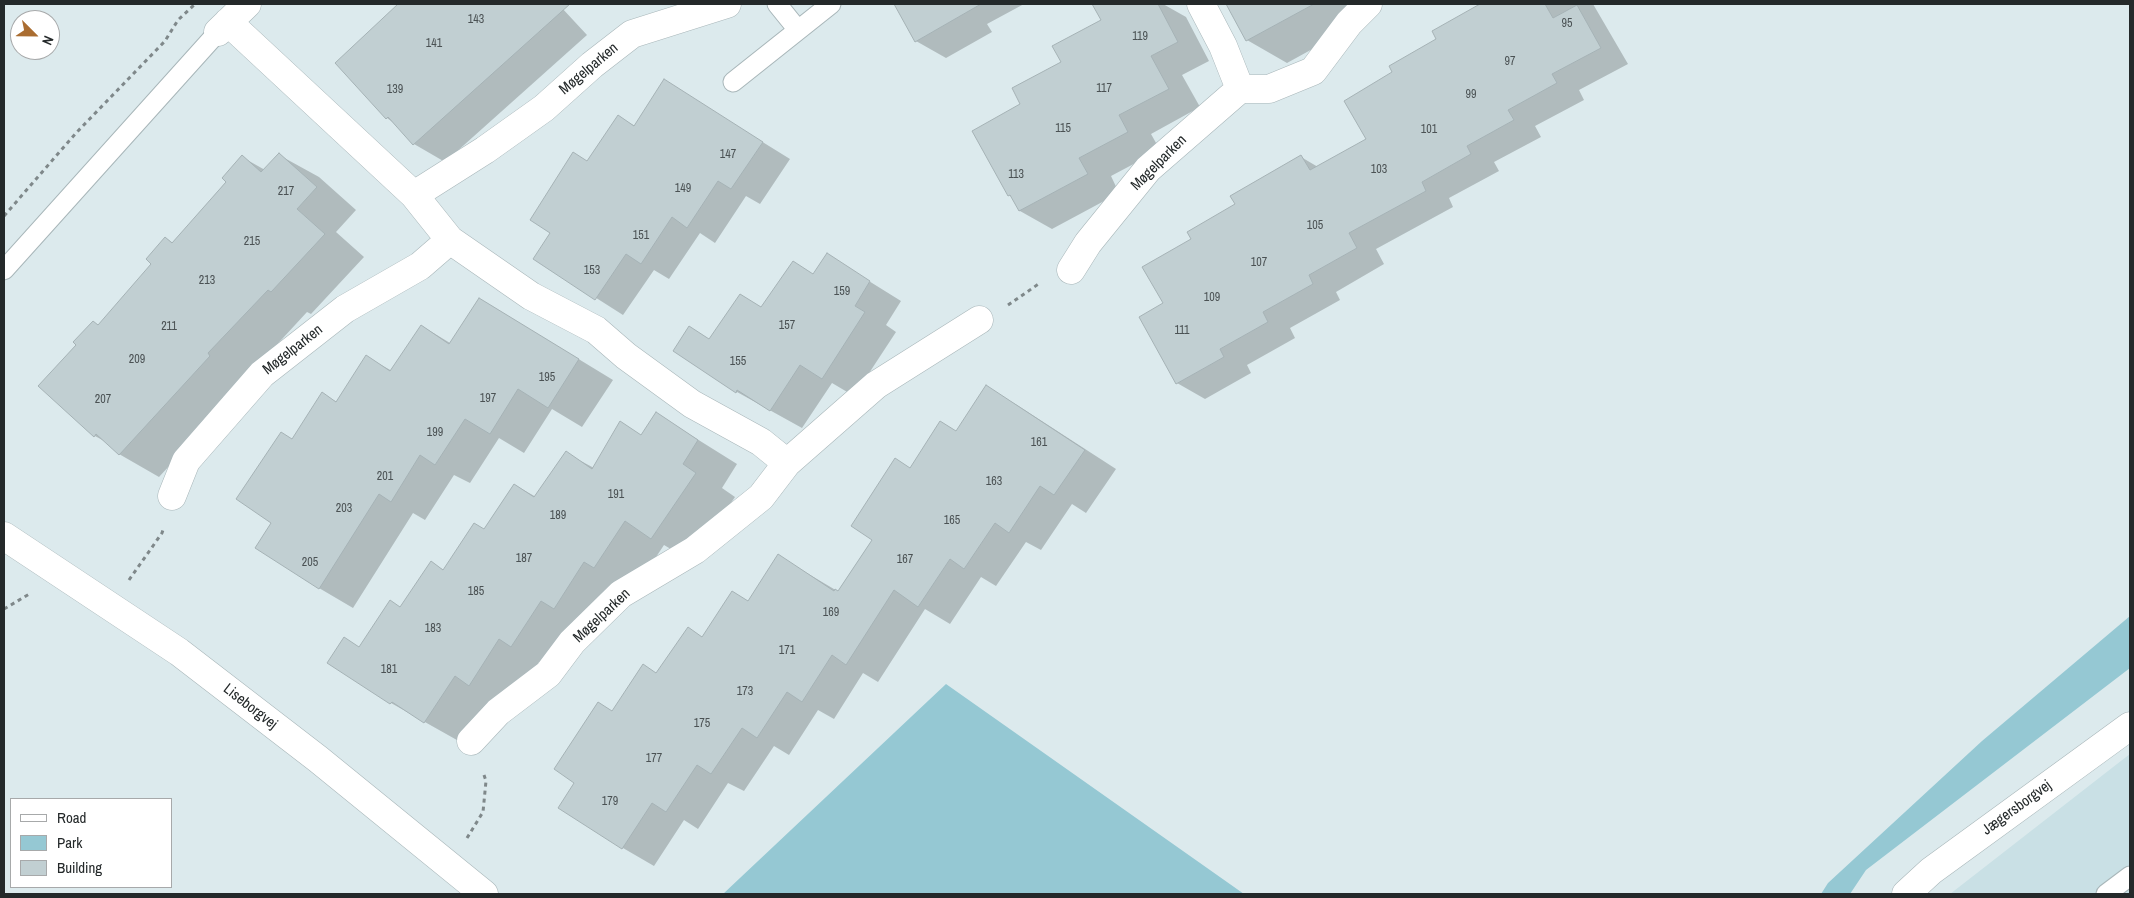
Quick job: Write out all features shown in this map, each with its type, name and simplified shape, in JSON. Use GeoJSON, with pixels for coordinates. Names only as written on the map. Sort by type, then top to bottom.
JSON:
{"type":"FeatureCollection","features":[{"type":"Feature","properties":{"kind":"street","name":"Møgelparken"},"geometry":{"type":"LineString","coordinates":[[414,195],[485,150],[544,108],[592,65],[632,34],[727,4]]}},
{"type":"Feature","properties":{"kind":"street"},"geometry":{"type":"LineString","coordinates":[[1201,4],[1223,46],[1240,89],[1269,89],[1313,71],[1349,23],[1368,4]]}},
{"type":"Feature","properties":{"kind":"street"},"geometry":{"type":"LineString","coordinates":[[231,19],[414,195],[450,240],[531,296],[596,330],[626,356],[692,404],[761,442],[787,463]]}},
{"type":"Feature","properties":{"kind":"street","name":"Møgelparken"},"geometry":{"type":"LineString","coordinates":[[1071,270],[1088,243],[1148,169],[1240,89]]}},
{"type":"Feature","properties":{"kind":"street","name":"Møgelparken"},"geometry":{"type":"LineString","coordinates":[[172,496],[186,461],[262,374],[346,309],[420,266],[450,240]]}},
{"type":"Feature","properties":{"kind":"street","name":"Møgelparken"},"geometry":{"type":"LineString","coordinates":[[471,742],[498,712],[548,674],[572,642],[620,594],[695,550],[762,497],[787,463],[876,385],[979,320]]}},
{"type":"Feature","properties":{"kind":"street","name":"Liseborgvej"},"geometry":{"type":"LineString","coordinates":[[4,536],[187,658],[318,759],[484,894]]}},
{"type":"Feature","properties":{"kind":"street","name":"Jægersborgvej"},"geometry":{"type":"LineString","coordinates":[[1906,894],[1931,871],[2130,726]]}},
{"type":"Feature","properties":{"kind":"lane"},"geometry":{"type":"LineString","coordinates":[[777,4],[798,30]]}},
{"type":"Feature","properties":{"kind":"lane"},"geometry":{"type":"LineString","coordinates":[[733,82],[831,4]]}},
{"type":"Feature","properties":{"kind":"lane"},"geometry":{"type":"LineString","coordinates":[[4,270],[231,19]]}},
{"type":"Feature","properties":{"kind":"lane"},"geometry":{"type":"LineString","coordinates":[[2106,894],[2130,876]]}},
{"type":"Feature","properties":{"kind":"path"},"geometry":{"type":"LineString","coordinates":[[4,216],[76,133],[165,41],[178,20],[195,4]]}},
{"type":"Feature","properties":{"kind":"path"},"geometry":{"type":"LineString","coordinates":[[979,320],[1002,310],[1035,285],[1071,270]]}},
{"type":"Feature","properties":{"kind":"path"},"geometry":{"type":"LineString","coordinates":[[110,607],[162,533],[172,496]]}},
{"type":"Feature","properties":{"kind":"path"},"geometry":{"type":"LineString","coordinates":[[449,866],[483,812],[486,781],[471,742]]}},
{"type":"Feature","properties":{"kind":"shaded area"},"geometry":{"type":"Polygon","coordinates":[[[2130,754],[2130,894],[1950,894],[2117,764],[2130,754]]]}},
{"type":"Feature","properties":{"kind":"green space"},"geometry":{"type":"Polygon","coordinates":[[[2130,616],[2130,668],[1866,870],[1850,894],[1821,894],[1828,883],[1982,741],[2130,616]]]}},
{"type":"Feature","properties":{"kind":"green space"},"geometry":{"type":"Polygon","coordinates":[[[946,684],[1244,894],[723,894],[946,684]]]}},
{"type":"Feature","properties":{"kind":"building"},"geometry":{"type":"Polygon","coordinates":[[[398,4],[570,4],[413,145],[388,117],[386,119],[335,63],[398,4]]]}},
{"type":"Feature","properties":{"kind":"building"},"geometry":{"type":"Polygon","coordinates":[[[894,4],[981,4],[915,42],[894,4]]]}},
{"type":"Feature","properties":{"kind":"building"},"geometry":{"type":"Polygon","coordinates":[[[1092,4],[1158,4],[1178,42],[1151,56],[1169,89],[1119,115],[1128,132],[1079,158],[1088,174],[1019,211],[1010,195],[1008,196],[972,131],[1020,104],[1012,88],[1061,62],[1052,46],[1101,20],[1092,4]]]}},
{"type":"Feature","properties":{"kind":"building"},"geometry":{"type":"Polygon","coordinates":[[[1226,4],[1314,4],[1246,41],[1226,4]]]}},
{"type":"Feature","properties":{"kind":"building"},"geometry":{"type":"Polygon","coordinates":[[[1480,4],[1545,4],[1553,18],[1577,5],[1601,48],[1552,74],[1557,83],[1508,110],[1514,120],[1467,146],[1471,154],[1422,182],[1426,191],[1349,233],[1357,248],[1309,275],[1313,284],[1263,312],[1268,322],[1220,349],[1224,357],[1176,384],[1139,317],[1163,303],[1142,267],[1191,239],[1187,232],[1235,204],[1230,196],[1301,155],[1310,170],[1366,139],[1344,101],[1392,72],[1389,66],[1436,39],[1432,31],[1480,4]]]}},
{"type":"Feature","properties":{"kind":"building"},"geometry":{"type":"Polygon","coordinates":[[[664,79],[763,142],[731,189],[718,181],[687,228],[672,217],[641,264],[626,254],[595,300],[533,259],[550,233],[530,220],[573,152],[587,161],[618,115],[634,126],[664,79]]]}},
{"type":"Feature","properties":{"kind":"building"},"geometry":{"type":"Polygon","coordinates":[[[279,153],[317,187],[297,209],[325,234],[271,292],[268,290],[208,353],[210,356],[119,455],[96,434],[94,437],[38,386],[76,345],[73,342],[93,321],[98,325],[151,264],[146,259],[165,237],[172,243],[226,182],[222,178],[242,155],[261,172],[279,153]]]}},
{"type":"Feature","properties":{"kind":"building"},"geometry":{"type":"Polygon","coordinates":[[[827,253],[870,281],[855,306],[865,312],[822,379],[800,365],[770,411],[737,390],[736,393],[673,351],[689,326],[709,339],[740,294],[761,307],[793,261],[813,274],[827,253]]]}},
{"type":"Feature","properties":{"kind":"building"},"geometry":{"type":"Polygon","coordinates":[[[479,298],[579,359],[548,408],[518,389],[490,434],[465,419],[435,465],[420,455],[391,502],[379,494],[319,589],[255,548],[271,523],[236,499],[281,432],[292,439],[322,392],[336,402],[366,355],[390,371],[421,325],[449,344],[479,298]]]}},
{"type":"Feature","properties":{"kind":"building"},"geometry":{"type":"Polygon","coordinates":[[[986,385],[1085,450],[1054,495],[1040,486],[1009,533],[995,523],[964,569],[950,559],[918,607],[894,590],[846,665],[832,655],[802,702],[787,692],[757,738],[742,728],[711,774],[697,765],[666,812],[652,803],[622,849],[558,808],[574,783],[554,769],[598,702],[612,711],[643,664],[656,673],[688,627],[702,637],[732,591],[748,601],[778,554],[834,591],[835,589],[838,591],[872,540],[851,526],[895,458],[910,468],[940,421],[956,431],[986,385]]]}},
{"type":"Feature","properties":{"kind":"building"},"geometry":{"type":"Polygon","coordinates":[[[656,412],[698,440],[683,464],[696,473],[651,539],[625,521],[594,568],[584,562],[554,609],[541,601],[511,647],[499,639],[469,686],[455,676],[424,723],[392,702],[390,704],[327,663],[344,637],[359,647],[390,600],[400,607],[431,561],[443,570],[474,523],[484,529],[514,484],[534,497],[566,451],[592,469],[620,421],[641,435],[656,412]]]}}]}
